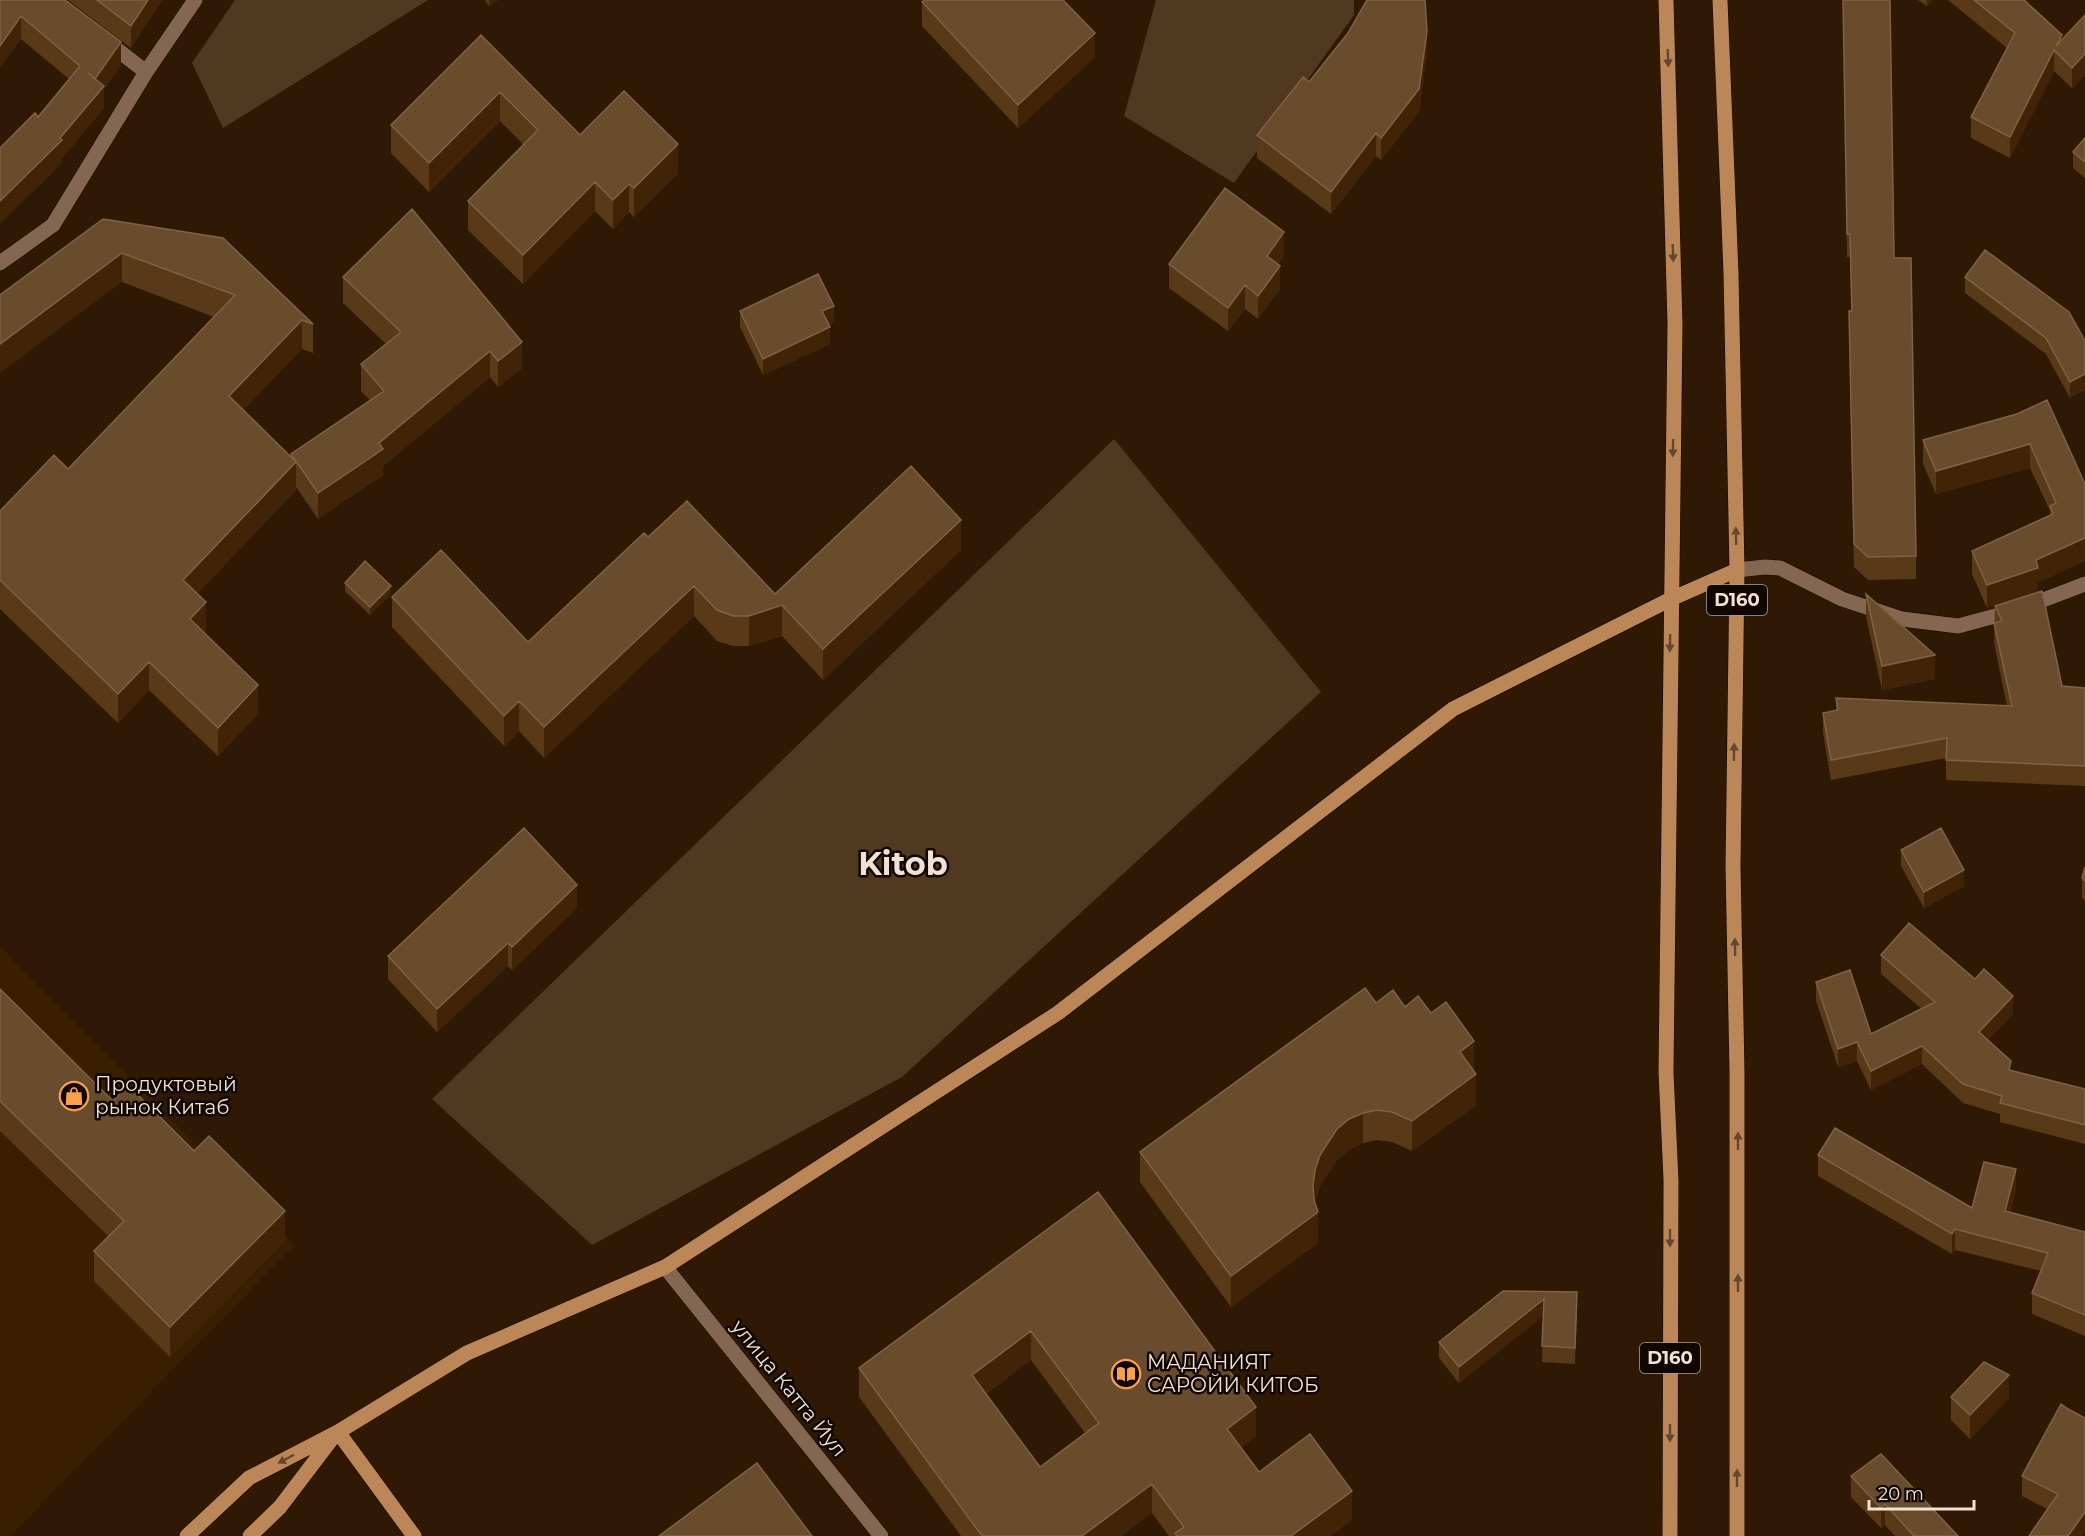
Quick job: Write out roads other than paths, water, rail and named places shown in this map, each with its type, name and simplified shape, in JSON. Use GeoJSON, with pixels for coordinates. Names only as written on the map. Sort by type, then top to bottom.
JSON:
{"type":"FeatureCollection","features":[{"type":"Feature","properties":{"kind":"main road","name":"D160"},"geometry":{"type":"LineString","coordinates":[[1666,0],[1675,324],[1666,1060],[1671,1180],[1670,1536]]}},
{"type":"Feature","properties":{"kind":"main road","name":"D160"},"geometry":{"type":"LineString","coordinates":[[1720,0],[1731,273],[1737,570],[1733,866],[1737,1072],[1737,1536]]}},
{"type":"Feature","properties":{"kind":"main road"},"geometry":{"type":"LineString","coordinates":[[187,1536],[249,1478],[338,1432],[467,1353],[664,1267],[1058,1013],[1453,709],[1671,599],[1737,570]]}},
{"type":"Feature","properties":{"kind":"main road"},"geometry":{"type":"LineString","coordinates":[[250,1536],[280,1507],[338,1432]]}},
{"type":"Feature","properties":{"kind":"main road"},"geometry":{"type":"LineString","coordinates":[[338,1432],[414,1536]]}},
{"type":"Feature","properties":{"kind":"street"},"geometry":{"type":"LineString","coordinates":[[0,263],[53,225],[146,72],[195,0]]}},
{"type":"Feature","properties":{"kind":"street"},"geometry":{"type":"LineString","coordinates":[[90,29],[146,72]]}},
{"type":"Feature","properties":{"kind":"street"},"geometry":{"type":"LineString","coordinates":[[1737,570],[1780,568],[1842,599],[1902,619],[1958,626],[2014,611],[2085,584]]}},
{"type":"Feature","properties":{"kind":"street","name":"улица Катта Йул"},"geometry":{"type":"LineString","coordinates":[[664,1267],[881,1536]]}},
{"type":"Feature","properties":{"kind":"place","name":"Продуктовый рынок Китаб"},"geometry":{"type":"Point","coordinates":[74,1096]}},
{"type":"Feature","properties":{"kind":"place","name":"МАДАНИЯТ САРОЙИ КИТОБ"},"geometry":{"type":"Point","coordinates":[1126,1374]}},
{"type":"Feature","properties":{"kind":"district","name":"Kitob"},"geometry":{"type":"Point","coordinates":[903,864]}}]}
